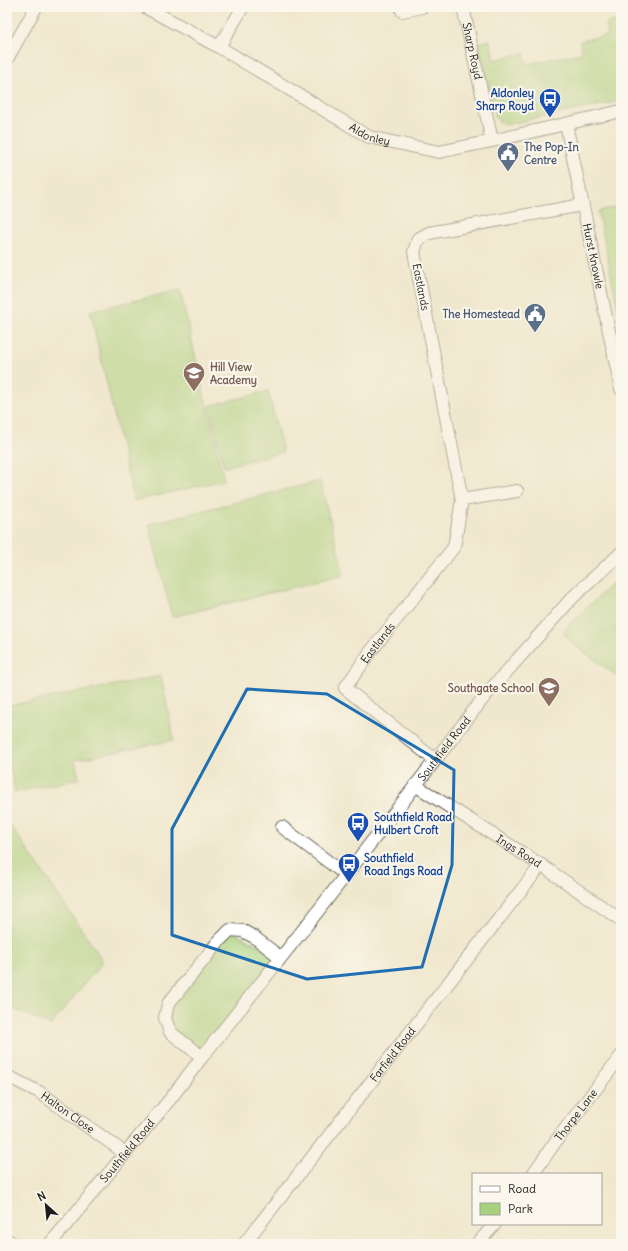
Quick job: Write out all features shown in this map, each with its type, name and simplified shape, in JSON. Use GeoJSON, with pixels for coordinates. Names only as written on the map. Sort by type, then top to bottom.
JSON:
{"type":"FeatureCollection","features":[{"type":"Feature","properties":{"kind":"street"},"geometry":{"type":"LineString","coordinates":[[7,59],[36,7]]}},
{"type":"Feature","properties":{"kind":"street","name":"Aldonley"},"geometry":{"type":"LineString","coordinates":[[145,7],[219,47],[369,137],[439,152],[621,111]]}},
{"type":"Feature","properties":{"kind":"street"},"geometry":{"type":"LineString","coordinates":[[219,47],[243,7]]}},
{"type":"Feature","properties":{"kind":"street"},"geometry":{"type":"LineString","coordinates":[[402,11],[422,7]]}},
{"type":"Feature","properties":{"kind":"street","name":"Sharp Royd"},"geometry":{"type":"LineString","coordinates":[[463,7],[492,141]]}},
{"type":"Feature","properties":{"kind":"street","name":"Hurst Knowle"},"geometry":{"type":"LineString","coordinates":[[566,124],[621,389]]}},
{"type":"Feature","properties":{"kind":"street","name":"Eastlands"},"geometry":{"type":"LineString","coordinates":[[435,760],[345,688],[371,651],[454,547],[462,500],[414,252],[418,239],[429,233],[582,205]]}},
{"type":"Feature","properties":{"kind":"street"},"geometry":{"type":"LineString","coordinates":[[462,500],[517,491]]}},
{"type":"Feature","properties":{"kind":"street","name":"Southfield Road"},"geometry":{"type":"LineString","coordinates":[[50,1244],[170,1098],[485,696],[572,598],[621,553]]}},
{"type":"Feature","properties":{"kind":"street","name":"Ings Road"},"geometry":{"type":"LineString","coordinates":[[415,785],[541,865],[621,920]]}},
{"type":"Feature","properties":{"kind":"street"},"geometry":{"type":"LineString","coordinates":[[282,826],[346,875]]}},
{"type":"Feature","properties":{"kind":"street","name":"Farfield Road"},"geometry":{"type":"LineString","coordinates":[[244,1244],[541,865]]}},
{"type":"Feature","properties":{"kind":"street"},"geometry":{"type":"LineString","coordinates":[[202,1057],[170,1032],[165,1018],[168,1004],[218,942],[230,930],[243,931],[254,937],[280,957]]}},
{"type":"Feature","properties":{"kind":"street","name":"Thorpe Lane"},"geometry":{"type":"LineString","coordinates":[[533,1173],[621,1056]]}},
{"type":"Feature","properties":{"kind":"street","name":"Halton Close"},"geometry":{"type":"LineString","coordinates":[[7,1076],[39,1092],[125,1152]]}},
{"type":"Feature","properties":{"kind":"street"},"geometry":{"type":"LineString","coordinates":[[477,1244],[494,1225]]}},
{"type":"Feature","properties":{"kind":"street"},"geometry":{"type":"LineString","coordinates":[[7,1240],[14,1244]]}},
{"type":"Feature","properties":{"kind":"highlighted area"},"geometry":{"type":"Polygon","coordinates":[[[247,689],[327,694],[454,770],[452,865],[422,967],[307,979],[172,935],[172,829],[247,689]]]}},
{"type":"Feature","properties":{"kind":"green space"},"geometry":{"type":"Polygon","coordinates":[[[618,20],[621,34],[621,101],[504,125],[496,118],[478,43],[490,40],[494,60],[524,53],[527,64],[582,53],[580,41],[608,35],[606,23],[618,20]]]}},
{"type":"Feature","properties":{"kind":"green space"},"geometry":{"type":"Polygon","coordinates":[[[621,206],[621,324],[598,211],[621,206]]]}},
{"type":"Feature","properties":{"kind":"green space"},"geometry":{"type":"Polygon","coordinates":[[[180,290],[224,480],[134,501],[90,311],[180,290]]]}},
{"type":"Feature","properties":{"kind":"green space"},"geometry":{"type":"Polygon","coordinates":[[[268,391],[283,452],[224,467],[209,406],[268,391]]]}},
{"type":"Feature","properties":{"kind":"green space"},"geometry":{"type":"Polygon","coordinates":[[[320,481],[344,575],[172,617],[149,524],[320,481]]]}},
{"type":"Feature","properties":{"kind":"green space"},"geometry":{"type":"Polygon","coordinates":[[[621,575],[621,679],[576,646],[563,633],[575,619],[621,575]]]}},
{"type":"Feature","properties":{"kind":"green space"},"geometry":{"type":"Polygon","coordinates":[[[161,676],[174,740],[75,760],[79,779],[15,792],[7,751],[7,706],[161,676]]]}},
{"type":"Feature","properties":{"kind":"green space"},"geometry":{"type":"Polygon","coordinates":[[[7,820],[103,961],[51,1025],[7,1006],[7,820]]]}},
{"type":"Feature","properties":{"kind":"green space"},"geometry":{"type":"Polygon","coordinates":[[[230,930],[280,957],[199,1058],[170,1032],[168,1004],[230,930]]]}},
{"type":"Feature","properties":{"kind":"place","name":"Aldonley Sharp Royd"},"geometry":{"type":"Point","coordinates":[550,118]}},
{"type":"Feature","properties":{"kind":"place","name":"The Pop-In Centre"},"geometry":{"type":"Point","coordinates":[508,172]}},
{"type":"Feature","properties":{"kind":"place","name":"The Homestead"},"geometry":{"type":"Point","coordinates":[535,334]}},
{"type":"Feature","properties":{"kind":"place","name":"Hill View Academy"},"geometry":{"type":"Point","coordinates":[194,392]}},
{"type":"Feature","properties":{"kind":"place","name":"Southgate School"},"geometry":{"type":"Point","coordinates":[549,708]}},
{"type":"Feature","properties":{"kind":"place","name":"Southfield Road Hulbert Croft"},"geometry":{"type":"Point","coordinates":[358,842]}},
{"type":"Feature","properties":{"kind":"place","name":"Southfield Road Ings Road"},"geometry":{"type":"Point","coordinates":[349,884]}}]}
